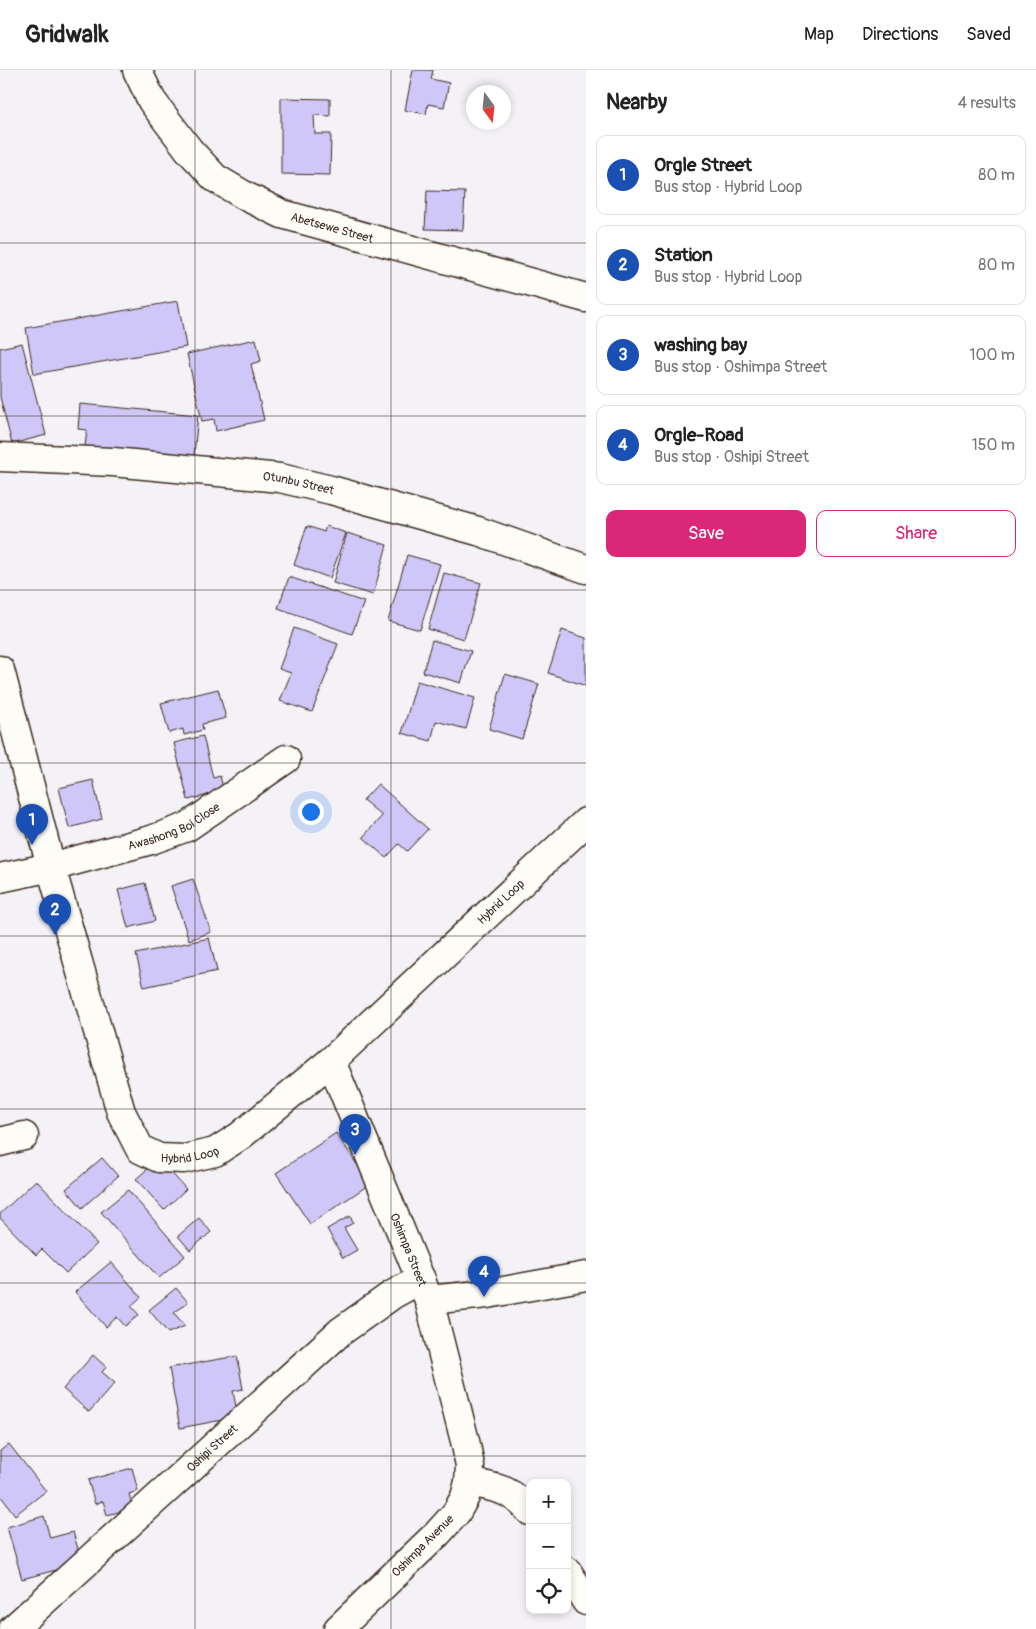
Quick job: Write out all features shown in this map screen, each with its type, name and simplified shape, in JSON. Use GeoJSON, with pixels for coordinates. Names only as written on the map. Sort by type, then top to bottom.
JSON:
{"type":"FeatureCollection","features":[{"type":"Feature","properties":{"kind":"street","name":"Abetsewe Street"},"geometry":{"type":"LineString","coordinates":[[137,70],[152,101],[189,150],[215,178],[247,197],[282,214],[586,298]]}},
{"type":"Feature","properties":{"kind":"street","name":"Otunbu Street"},"geometry":{"type":"LineString","coordinates":[[0,457],[113,462],[280,478],[331,490],[478,531],[586,569]]}},
{"type":"Feature","properties":{"kind":"street","name":"Hybrid Loop"},"geometry":{"type":"LineString","coordinates":[[0,670],[51,867],[121,1112],[140,1148],[159,1158],[184,1159],[215,1152],[240,1136],[331,1061],[586,822]]}},
{"type":"Feature","properties":{"kind":"street","name":"Awashong Boi Close"},"geometry":{"type":"LineString","coordinates":[[0,878],[51,867],[151,840],[187,827],[286,759]]}},
{"type":"Feature","properties":{"kind":"street","name":"Oshimpa Street"},"geometry":{"type":"LineString","coordinates":[[331,1061],[425,1290],[466,1444]]}},
{"type":"Feature","properties":{"kind":"street","name":"Oshipi Street"},"geometry":{"type":"LineString","coordinates":[[13,1629],[340,1332],[392,1295],[425,1290],[487,1294],[586,1276]]}},
{"type":"Feature","properties":{"kind":"street","name":"Oshimpa Avenue"},"geometry":{"type":"LineString","coordinates":[[338,1629],[438,1533],[456,1513],[466,1497],[469,1482],[470,1466],[466,1444]]}},
{"type":"Feature","properties":{"kind":"street"},"geometry":{"type":"LineString","coordinates":[[469,1482],[504,1490],[518,1498],[526,1507]]}},
{"type":"Feature","properties":{"kind":"street"},"geometry":{"type":"LineString","coordinates":[[571,1578],[586,1602]]}},
{"type":"Feature","properties":{"kind":"building"},"geometry":{"type":"Polygon","coordinates":[[[413,70],[433,70],[431,79],[449,83],[444,107],[428,104],[426,114],[405,110],[413,70]]]}},
{"type":"Feature","properties":{"kind":"building"},"geometry":{"type":"Polygon","coordinates":[[[281,98],[330,99],[330,116],[314,115],[315,134],[331,134],[330,175],[281,174],[281,98]]]}},
{"type":"Feature","properties":{"kind":"building"},"geometry":{"type":"Polygon","coordinates":[[[427,191],[465,192],[463,230],[425,229],[427,191]]]}},
{"type":"Feature","properties":{"kind":"building"},"geometry":{"type":"Polygon","coordinates":[[[178,301],[186,347],[34,374],[26,328],[178,301]]]}},
{"type":"Feature","properties":{"kind":"building"},"geometry":{"type":"Polygon","coordinates":[[[256,339],[261,361],[251,364],[264,420],[216,431],[214,419],[202,421],[187,354],[256,339]]]}},
{"type":"Feature","properties":{"kind":"building"},"geometry":{"type":"Polygon","coordinates":[[[22,343],[46,435],[12,444],[0,397],[0,348],[22,343]]]}},
{"type":"Feature","properties":{"kind":"building"},"geometry":{"type":"Polygon","coordinates":[[[80,404],[198,415],[193,465],[84,454],[87,430],[78,429],[80,404]]]}},
{"type":"Feature","properties":{"kind":"building"},"geometry":{"type":"Polygon","coordinates":[[[307,526],[324,532],[326,526],[346,533],[330,578],[294,565],[307,526]]]}},
{"type":"Feature","properties":{"kind":"building"},"geometry":{"type":"Polygon","coordinates":[[[347,533],[387,545],[373,595],[333,583],[347,533]]]}},
{"type":"Feature","properties":{"kind":"building"},"geometry":{"type":"Polygon","coordinates":[[[407,555],[440,564],[420,630],[388,621],[407,555]]]}},
{"type":"Feature","properties":{"kind":"building"},"geometry":{"type":"Polygon","coordinates":[[[444,573],[481,583],[464,639],[428,629],[444,573]]]}},
{"type":"Feature","properties":{"kind":"building"},"geometry":{"type":"Polygon","coordinates":[[[289,577],[364,602],[352,634],[278,608],[289,577]]]}},
{"type":"Feature","properties":{"kind":"building"},"geometry":{"type":"Polygon","coordinates":[[[294,628],[338,644],[312,712],[280,701],[291,673],[279,669],[294,628]]]}},
{"type":"Feature","properties":{"kind":"building"},"geometry":{"type":"Polygon","coordinates":[[[562,630],[586,638],[586,686],[548,673],[562,630]]]}},
{"type":"Feature","properties":{"kind":"building"},"geometry":{"type":"Polygon","coordinates":[[[432,640],[471,651],[461,683],[423,672],[432,640]]]}},
{"type":"Feature","properties":{"kind":"building"},"geometry":{"type":"Polygon","coordinates":[[[505,674],[539,684],[522,739],[489,729],[505,674]]]}},
{"type":"Feature","properties":{"kind":"building"},"geometry":{"type":"Polygon","coordinates":[[[417,681],[475,698],[466,729],[436,721],[431,741],[402,733],[417,681]]]}},
{"type":"Feature","properties":{"kind":"building"},"geometry":{"type":"Polygon","coordinates":[[[218,689],[226,718],[202,724],[203,730],[184,735],[183,729],[169,733],[161,703],[218,689]]]}},
{"type":"Feature","properties":{"kind":"building"},"geometry":{"type":"Polygon","coordinates":[[[203,736],[213,778],[220,776],[224,791],[188,800],[174,743],[203,736]]]}},
{"type":"Feature","properties":{"kind":"building"},"geometry":{"type":"Polygon","coordinates":[[[93,780],[102,819],[69,828],[59,788],[93,780]]]}},
{"type":"Feature","properties":{"kind":"building"},"geometry":{"type":"Polygon","coordinates":[[[378,784],[428,829],[407,851],[399,844],[386,858],[363,837],[382,816],[363,800],[378,784]]]}},
{"type":"Feature","properties":{"kind":"building"},"geometry":{"type":"Polygon","coordinates":[[[193,879],[211,932],[189,940],[171,886],[193,879]]]}},
{"type":"Feature","properties":{"kind":"building"},"geometry":{"type":"Polygon","coordinates":[[[145,883],[155,921],[128,928],[118,890],[145,883]]]}},
{"type":"Feature","properties":{"kind":"building"},"geometry":{"type":"Polygon","coordinates":[[[209,938],[217,971],[144,987],[136,954],[209,938]]]}},
{"type":"Feature","properties":{"kind":"building"},"geometry":{"type":"Polygon","coordinates":[[[336,1133],[370,1184],[310,1224],[276,1173],[336,1133]]]}},
{"type":"Feature","properties":{"kind":"building"},"geometry":{"type":"Polygon","coordinates":[[[102,1158],[118,1176],[82,1208],[66,1189],[102,1158]]]}},
{"type":"Feature","properties":{"kind":"building"},"geometry":{"type":"Polygon","coordinates":[[[159,1159],[186,1189],[164,1210],[136,1179],[159,1159]]]}},
{"type":"Feature","properties":{"kind":"building"},"geometry":{"type":"Polygon","coordinates":[[[36,1180],[97,1244],[66,1273],[42,1249],[36,1255],[0,1218],[0,1214],[36,1180]]]}},
{"type":"Feature","properties":{"kind":"building"},"geometry":{"type":"Polygon","coordinates":[[[128,1190],[185,1256],[159,1278],[101,1212],[128,1190]]]}},
{"type":"Feature","properties":{"kind":"building"},"geometry":{"type":"Polygon","coordinates":[[[350,1216],[353,1223],[344,1228],[357,1250],[343,1258],[327,1229],[350,1216]]]}},
{"type":"Feature","properties":{"kind":"building"},"geometry":{"type":"Polygon","coordinates":[[[199,1218],[211,1232],[190,1250],[178,1236],[199,1218]]]}},
{"type":"Feature","properties":{"kind":"building"},"geometry":{"type":"Polygon","coordinates":[[[111,1262],[141,1297],[131,1306],[139,1315],[125,1326],[117,1317],[106,1327],[75,1292],[111,1262]]]}},
{"type":"Feature","properties":{"kind":"building"},"geometry":{"type":"Polygon","coordinates":[[[176,1288],[188,1302],[174,1313],[185,1326],[168,1333],[149,1310],[176,1288]]]}},
{"type":"Feature","properties":{"kind":"building"},"geometry":{"type":"Polygon","coordinates":[[[93,1355],[106,1367],[102,1372],[115,1383],[89,1412],[63,1389],[93,1355]]]}},
{"type":"Feature","properties":{"kind":"building"},"geometry":{"type":"Polygon","coordinates":[[[237,1356],[243,1389],[233,1391],[238,1417],[180,1428],[169,1368],[237,1356]]]}},
{"type":"Feature","properties":{"kind":"building"},"geometry":{"type":"Polygon","coordinates":[[[9,1444],[46,1491],[15,1515],[0,1495],[0,1451],[9,1444]]]}},
{"type":"Feature","properties":{"kind":"building"},"geometry":{"type":"Polygon","coordinates":[[[132,1468],[138,1491],[129,1494],[133,1508],[107,1515],[103,1501],[95,1504],[88,1480],[132,1468]]]}},
{"type":"Feature","properties":{"kind":"building"},"geometry":{"type":"Polygon","coordinates":[[[44,1516],[50,1538],[73,1532],[82,1563],[22,1579],[7,1527],[44,1516]]]}},
{"type":"Feature","properties":{"kind":"place","name":"Orgle Street"},"geometry":{"type":"Point","coordinates":[32,845]}},
{"type":"Feature","properties":{"kind":"place","name":"Station"},"geometry":{"type":"Point","coordinates":[55,935]}},
{"type":"Feature","properties":{"kind":"place","name":"washing bay"},"geometry":{"type":"Point","coordinates":[355,1155]}},
{"type":"Feature","properties":{"kind":"place","name":"Orgle-Road"},"geometry":{"type":"Point","coordinates":[484,1297]}}]}
